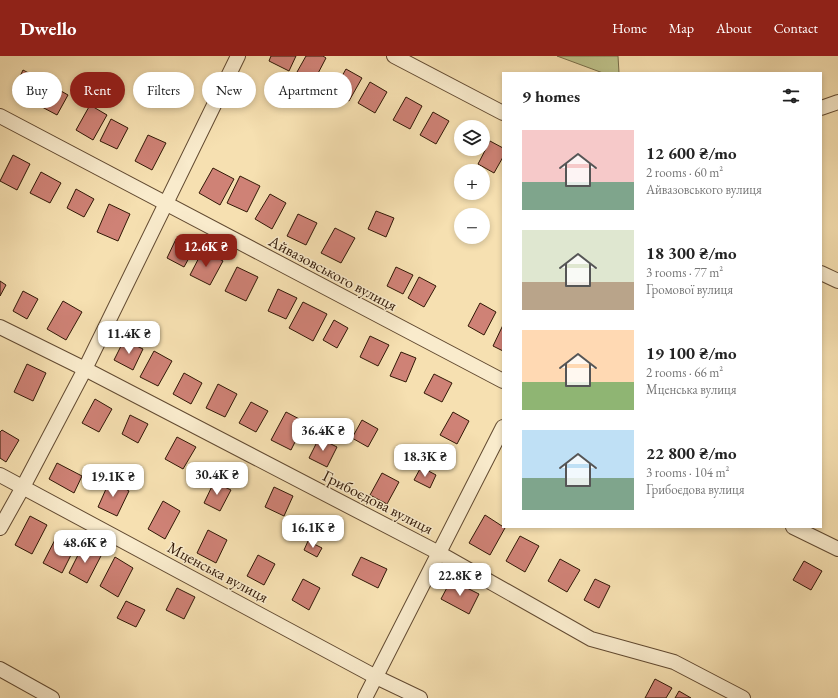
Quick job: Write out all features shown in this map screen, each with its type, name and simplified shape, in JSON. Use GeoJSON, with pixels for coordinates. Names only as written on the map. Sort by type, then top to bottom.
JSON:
{"type":"FeatureCollection","features":[{"type":"Feature","properties":{"kind":"street"},"geometry":{"type":"LineString","coordinates":[[0,528],[23,487],[84,368],[238,56]]}},
{"type":"Feature","properties":{"kind":"street"},"geometry":{"type":"LineString","coordinates":[[394,56],[502,112]]}},
{"type":"Feature","properties":{"kind":"street"},"geometry":{"type":"LineString","coordinates":[[822,108],[838,102]]}},
{"type":"Feature","properties":{"kind":"street","name":"Айвазовського вулиця"},"geometry":{"type":"LineString","coordinates":[[0,116],[502,380]]}},
{"type":"Feature","properties":{"kind":"street"},"geometry":{"type":"LineString","coordinates":[[822,273],[838,281]]}},
{"type":"Feature","properties":{"kind":"street","name":"Грибоєдова вулиця"},"geometry":{"type":"LineString","coordinates":[[0,327],[84,368],[439,552],[591,639],[674,662],[743,698]]}},
{"type":"Feature","properties":{"kind":"street"},"geometry":{"type":"LineString","coordinates":[[364,698],[502,429]]}},
{"type":"Feature","properties":{"kind":"street","name":"Мценська вулиця"},"geometry":{"type":"LineString","coordinates":[[0,475],[376,677],[420,698]]}},
{"type":"Feature","properties":{"kind":"street"},"geometry":{"type":"LineString","coordinates":[[795,528],[838,550]]}},
{"type":"Feature","properties":{"kind":"street"},"geometry":{"type":"LineString","coordinates":[[0,669],[52,698]]}},
{"type":"Feature","properties":{"kind":"green space"},"geometry":{"type":"Polygon","coordinates":[[[557,56],[618,56],[619,72],[600,72],[557,56]]]}},
{"type":"Feature","properties":{"kind":"building"},"geometry":{"type":"Polygon","coordinates":[[[271,56],[296,56],[289,71],[269,61],[271,56]]]}},
{"type":"Feature","properties":{"kind":"building"},"geometry":{"type":"Polygon","coordinates":[[[306,56],[323,56],[326,58],[319,72],[297,72],[306,56]]]}},
{"type":"Feature","properties":{"kind":"building"},"geometry":{"type":"Polygon","coordinates":[[[346,69],[351,72],[344,72],[346,69]]]}},
{"type":"Feature","properties":{"kind":"building"},"geometry":{"type":"Polygon","coordinates":[[[352,72],[362,78],[352,96],[352,72]]]}},
{"type":"Feature","properties":{"kind":"building"},"geometry":{"type":"Polygon","coordinates":[[[370,82],[387,92],[375,113],[358,103],[370,82]]]}},
{"type":"Feature","properties":{"kind":"building"},"geometry":{"type":"Polygon","coordinates":[[[62,92],[68,95],[62,106],[62,92]]]}},
{"type":"Feature","properties":{"kind":"building"},"geometry":{"type":"Polygon","coordinates":[[[406,97],[422,106],[410,129],[393,120],[406,97]]]}},
{"type":"Feature","properties":{"kind":"building"},"geometry":{"type":"Polygon","coordinates":[[[44,108],[61,108],[57,115],[44,108]]]}},
{"type":"Feature","properties":{"kind":"building"},"geometry":{"type":"Polygon","coordinates":[[[88,108],[95,108],[107,115],[93,140],[76,130],[88,108]]]}},
{"type":"Feature","properties":{"kind":"building"},"geometry":{"type":"Polygon","coordinates":[[[433,112],[449,121],[436,144],[420,135],[433,112]]]}},
{"type":"Feature","properties":{"kind":"building"},"geometry":{"type":"Polygon","coordinates":[[[111,119],[128,128],[117,149],[100,141],[111,119]]]}},
{"type":"Feature","properties":{"kind":"building"},"geometry":{"type":"Polygon","coordinates":[[[148,135],[166,143],[152,170],[135,161],[148,135]]]}},
{"type":"Feature","properties":{"kind":"building"},"geometry":{"type":"Polygon","coordinates":[[[490,141],[502,147],[502,159],[494,173],[490,171],[490,164],[478,164],[482,156],[490,156],[490,141]]]}},
{"type":"Feature","properties":{"kind":"building"},"geometry":{"type":"Polygon","coordinates":[[[13,155],[30,164],[17,190],[0,181],[13,155]]]}},
{"type":"Feature","properties":{"kind":"building"},"geometry":{"type":"Polygon","coordinates":[[[213,168],[234,179],[220,205],[199,193],[213,168]]]}},
{"type":"Feature","properties":{"kind":"building"},"geometry":{"type":"Polygon","coordinates":[[[41,172],[61,183],[50,203],[30,193],[41,172]]]}},
{"type":"Feature","properties":{"kind":"building"},"geometry":{"type":"Polygon","coordinates":[[[240,176],[260,186],[247,212],[227,203],[240,176]]]}},
{"type":"Feature","properties":{"kind":"building"},"geometry":{"type":"Polygon","coordinates":[[[76,189],[94,199],[84,217],[67,208],[76,189]]]}},
{"type":"Feature","properties":{"kind":"building"},"geometry":{"type":"Polygon","coordinates":[[[270,194],[286,203],[272,229],[255,219],[270,194]]]}},
{"type":"Feature","properties":{"kind":"building"},"geometry":{"type":"Polygon","coordinates":[[[109,204],[130,214],[118,241],[97,232],[109,204]]]}},
{"type":"Feature","properties":{"kind":"building"},"geometry":{"type":"Polygon","coordinates":[[[376,211],[394,218],[386,237],[368,229],[376,211]]]}},
{"type":"Feature","properties":{"kind":"building"},"geometry":{"type":"Polygon","coordinates":[[[298,214],[317,223],[306,245],[287,236],[298,214]]]}},
{"type":"Feature","properties":{"kind":"building"},"geometry":{"type":"Polygon","coordinates":[[[335,228],[355,238],[341,263],[321,253],[335,228]]]}},
{"type":"Feature","properties":{"kind":"building"},"geometry":{"type":"Polygon","coordinates":[[[176,239],[194,249],[184,267],[167,258],[176,239]]]}},
{"type":"Feature","properties":{"kind":"building"},"geometry":{"type":"Polygon","coordinates":[[[203,250],[223,261],[210,285],[190,275],[203,250]]]}},
{"type":"Feature","properties":{"kind":"building"},"geometry":{"type":"Polygon","coordinates":[[[237,267],[258,277],[246,301],[225,291],[237,267]]]}},
{"type":"Feature","properties":{"kind":"building"},"geometry":{"type":"Polygon","coordinates":[[[396,267],[413,275],[403,294],[387,286],[396,267]]]}},
{"type":"Feature","properties":{"kind":"building"},"geometry":{"type":"Polygon","coordinates":[[[419,277],[436,286],[424,307],[408,298],[419,277]]]}},
{"type":"Feature","properties":{"kind":"building"},"geometry":{"type":"Polygon","coordinates":[[[0,281],[6,285],[0,296],[0,281]]]}},
{"type":"Feature","properties":{"kind":"building"},"geometry":{"type":"Polygon","coordinates":[[[278,289],[297,298],[286,319],[268,311],[278,289]]]}},
{"type":"Feature","properties":{"kind":"building"},"geometry":{"type":"Polygon","coordinates":[[[23,291],[38,299],[27,319],[13,311],[23,291]]]}},
{"type":"Feature","properties":{"kind":"building"},"geometry":{"type":"Polygon","coordinates":[[[63,301],[82,312],[66,340],[47,329],[63,301]]]}},
{"type":"Feature","properties":{"kind":"building"},"geometry":{"type":"Polygon","coordinates":[[[303,302],[327,314],[313,341],[289,328],[303,302]]]}},
{"type":"Feature","properties":{"kind":"building"},"geometry":{"type":"Polygon","coordinates":[[[480,303],[496,312],[484,335],[468,326],[480,303]]]}},
{"type":"Feature","properties":{"kind":"building"},"geometry":{"type":"Polygon","coordinates":[[[334,320],[348,328],[337,348],[323,340],[334,320]]]}},
{"type":"Feature","properties":{"kind":"building"},"geometry":{"type":"Polygon","coordinates":[[[502,327],[502,350],[493,346],[502,327]]]}},
{"type":"Feature","properties":{"kind":"building"},"geometry":{"type":"Polygon","coordinates":[[[370,336],[389,345],[378,366],[360,357],[370,336]]]}},
{"type":"Feature","properties":{"kind":"building"},"geometry":{"type":"Polygon","coordinates":[[[124,340],[143,349],[133,370],[114,360],[124,340]]]}},
{"type":"Feature","properties":{"kind":"building"},"geometry":{"type":"Polygon","coordinates":[[[154,351],[172,361],[158,386],[140,377],[154,351]]]}},
{"type":"Feature","properties":{"kind":"building"},"geometry":{"type":"Polygon","coordinates":[[[401,352],[416,358],[406,382],[390,376],[401,352]]]}},
{"type":"Feature","properties":{"kind":"building"},"geometry":{"type":"Polygon","coordinates":[[[27,364],[46,373],[33,401],[14,392],[27,364]]]}},
{"type":"Feature","properties":{"kind":"building"},"geometry":{"type":"Polygon","coordinates":[[[184,373],[202,383],[191,404],[173,394],[184,373]]]}},
{"type":"Feature","properties":{"kind":"building"},"geometry":{"type":"Polygon","coordinates":[[[434,374],[452,383],[442,402],[424,393],[434,374]]]}},
{"type":"Feature","properties":{"kind":"building"},"geometry":{"type":"Polygon","coordinates":[[[218,384],[237,394],[225,417],[206,408],[218,384]]]}},
{"type":"Feature","properties":{"kind":"building"},"geometry":{"type":"Polygon","coordinates":[[[95,399],[112,409],[99,432],[82,423],[95,399]]]}},
{"type":"Feature","properties":{"kind":"building"},"geometry":{"type":"Polygon","coordinates":[[[251,402],[268,411],[256,432],[239,423],[251,402]]]}},
{"type":"Feature","properties":{"kind":"building"},"geometry":{"type":"Polygon","coordinates":[[[286,412],[305,422],[291,450],[271,440],[286,412]]]}},
{"type":"Feature","properties":{"kind":"building"},"geometry":{"type":"Polygon","coordinates":[[[453,412],[469,421],[457,444],[440,435],[453,412]]]}},
{"type":"Feature","properties":{"kind":"building"},"geometry":{"type":"Polygon","coordinates":[[[130,415],[148,424],[138,443],[122,434],[130,415]]]}},
{"type":"Feature","properties":{"kind":"building"},"geometry":{"type":"Polygon","coordinates":[[[362,420],[378,429],[368,447],[352,438],[362,420]]]}},
{"type":"Feature","properties":{"kind":"building"},"geometry":{"type":"Polygon","coordinates":[[[2,430],[19,440],[6,462],[0,458],[0,432],[2,430]]]}},
{"type":"Feature","properties":{"kind":"building"},"geometry":{"type":"Polygon","coordinates":[[[177,437],[196,447],[183,469],[165,459],[177,437]]]}},
{"type":"Feature","properties":{"kind":"building"},"geometry":{"type":"Polygon","coordinates":[[[319,438],[337,447],[327,467],[309,458],[319,438]]]}},
{"type":"Feature","properties":{"kind":"building"},"geometry":{"type":"Polygon","coordinates":[[[57,463],[82,476],[74,493],[49,479],[57,463]]]}},
{"type":"Feature","properties":{"kind":"building"},"geometry":{"type":"Polygon","coordinates":[[[421,467],[436,475],[430,488],[414,480],[421,467]]]}},
{"type":"Feature","properties":{"kind":"building"},"geometry":{"type":"Polygon","coordinates":[[[382,473],[399,482],[387,504],[370,495],[382,473]]]}},
{"type":"Feature","properties":{"kind":"building"},"geometry":{"type":"Polygon","coordinates":[[[110,480],[129,491],[117,516],[98,507],[110,480]]]}},
{"type":"Feature","properties":{"kind":"building"},"geometry":{"type":"Polygon","coordinates":[[[214,482],[231,490],[220,511],[204,503],[214,482]]]}},
{"type":"Feature","properties":{"kind":"building"},"geometry":{"type":"Polygon","coordinates":[[[274,487],[293,496],[284,516],[265,507],[274,487]]]}},
{"type":"Feature","properties":{"kind":"building"},"geometry":{"type":"Polygon","coordinates":[[[163,501],[180,511],[165,539],[148,529],[163,501]]]}},
{"type":"Feature","properties":{"kind":"building"},"geometry":{"type":"Polygon","coordinates":[[[485,515],[502,526],[502,528],[505,528],[490,555],[469,543],[485,515]]]}},
{"type":"Feature","properties":{"kind":"building"},"geometry":{"type":"Polygon","coordinates":[[[30,516],[47,525],[32,554],[15,545],[30,516]]]}},
{"type":"Feature","properties":{"kind":"building"},"geometry":{"type":"Polygon","coordinates":[[[208,530],[227,540],[216,563],[197,553],[208,530]]]}},
{"type":"Feature","properties":{"kind":"building"},"geometry":{"type":"Polygon","coordinates":[[[59,532],[78,541],[62,573],[43,563],[59,532]]]}},
{"type":"Feature","properties":{"kind":"building"},"geometry":{"type":"Polygon","coordinates":[[[520,536],[539,546],[525,572],[506,561],[520,536]]]}},
{"type":"Feature","properties":{"kind":"building"},"geometry":{"type":"Polygon","coordinates":[[[308,541],[322,548],[317,557],[304,550],[308,541]]]}},
{"type":"Feature","properties":{"kind":"building"},"geometry":{"type":"Polygon","coordinates":[[[83,545],[102,554],[87,583],[69,573],[83,545]]]}},
{"type":"Feature","properties":{"kind":"building"},"geometry":{"type":"Polygon","coordinates":[[[258,555],[275,564],[264,585],[247,576],[258,555]]]}},
{"type":"Feature","properties":{"kind":"building"},"geometry":{"type":"Polygon","coordinates":[[[115,557],[133,568],[118,597],[100,586],[115,557]]]}},
{"type":"Feature","properties":{"kind":"building"},"geometry":{"type":"Polygon","coordinates":[[[361,557],[387,569],[378,588],[352,575],[361,557]]]}},
{"type":"Feature","properties":{"kind":"building"},"geometry":{"type":"Polygon","coordinates":[[[560,559],[580,570],[567,592],[548,581],[560,559]]]}},
{"type":"Feature","properties":{"kind":"building"},"geometry":{"type":"Polygon","coordinates":[[[804,561],[822,571],[811,590],[793,580],[804,561]]]}},
{"type":"Feature","properties":{"kind":"building"},"geometry":{"type":"Polygon","coordinates":[[[303,579],[320,588],[309,610],[292,600],[303,579]]]}},
{"type":"Feature","properties":{"kind":"building"},"geometry":{"type":"Polygon","coordinates":[[[595,579],[610,586],[599,608],[584,600],[595,579]]]}},
{"type":"Feature","properties":{"kind":"building"},"geometry":{"type":"Polygon","coordinates":[[[451,580],[479,594],[469,614],[441,599],[451,580]]]}},
{"type":"Feature","properties":{"kind":"building"},"geometry":{"type":"Polygon","coordinates":[[[177,588],[195,597],[184,619],[166,610],[177,588]]]}},
{"type":"Feature","properties":{"kind":"building"},"geometry":{"type":"Polygon","coordinates":[[[126,601],[145,610],[136,627],[117,618],[126,601]]]}},
{"type":"Feature","properties":{"kind":"building"},"geometry":{"type":"Polygon","coordinates":[[[655,679],[672,688],[666,698],[645,698],[655,679]]]}},
{"type":"Feature","properties":{"kind":"building"},"geometry":{"type":"Polygon","coordinates":[[[679,691],[691,698],[675,698],[679,691]]]}}]}
